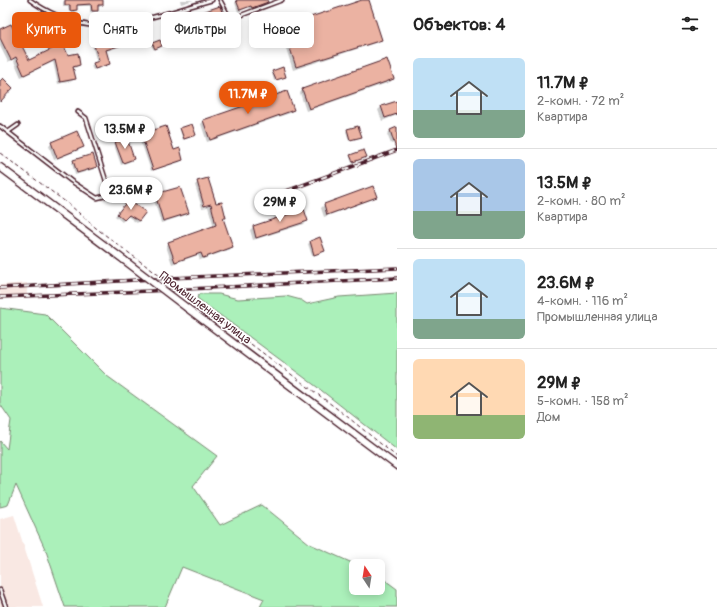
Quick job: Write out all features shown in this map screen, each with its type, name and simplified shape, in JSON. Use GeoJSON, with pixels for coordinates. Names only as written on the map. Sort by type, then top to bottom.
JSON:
{"type":"FeatureCollection","features":[{"type":"Feature","properties":{"kind":"street","name":"Промышленная улица"},"geometry":{"type":"LineString","coordinates":[[0,167],[397,466]]}},
{"type":"Feature","properties":{"kind":"lane"},"geometry":{"type":"LineString","coordinates":[[30,0],[41,8],[70,21],[89,25],[115,25],[148,19],[212,0]]}},
{"type":"Feature","properties":{"kind":"lane"},"geometry":{"type":"LineString","coordinates":[[220,0],[227,13],[232,17],[239,16],[282,0]]}},
{"type":"Feature","properties":{"kind":"lane"},"geometry":{"type":"LineString","coordinates":[[0,126],[71,181],[98,198],[105,196],[108,187],[86,118],[78,112]]}},
{"type":"Feature","properties":{"kind":"lane"},"geometry":{"type":"LineString","coordinates":[[8,132],[18,125]]}},
{"type":"Feature","properties":{"kind":"lane"},"geometry":{"type":"LineString","coordinates":[[0,590],[6,607]]}},
{"type":"Feature","properties":{"kind":"path"},"geometry":{"type":"LineString","coordinates":[[0,153],[71,206],[96,228],[344,414],[397,456]]}},
{"type":"Feature","properties":{"kind":"shaded area"},"geometry":{"type":"Polygon","coordinates":[[[27,283],[27,298],[0,299],[0,285],[27,283]]]}},
{"type":"Feature","properties":{"kind":"shaded area"},"geometry":{"type":"Polygon","coordinates":[[[14,515],[43,607],[0,607],[0,519],[14,515]]]}},
{"type":"Feature","properties":{"kind":"green space"},"geometry":{"type":"Polygon","coordinates":[[[397,293],[397,450],[317,387],[197,298],[199,294],[219,294],[238,299],[286,296],[301,300],[307,304],[339,297],[397,293]]]}},
{"type":"Feature","properties":{"kind":"green space"},"geometry":{"type":"Polygon","coordinates":[[[0,308],[45,314],[107,376],[217,456],[193,486],[220,525],[262,505],[310,544],[349,562],[349,595],[385,595],[385,580],[397,589],[397,607],[260,607],[264,599],[182,567],[165,607],[65,607],[46,551],[16,485],[8,505],[0,507],[0,441],[7,449],[11,420],[0,404],[0,308]]]}},
{"type":"Feature","properties":{"kind":"building"},"geometry":{"type":"Polygon","coordinates":[[[65,0],[103,0],[103,5],[98,5],[98,11],[92,11],[91,4],[77,5],[77,10],[70,11],[70,5],[65,5],[65,0]]]}},
{"type":"Feature","properties":{"kind":"building"},"geometry":{"type":"Polygon","coordinates":[[[236,0],[267,0],[268,2],[252,8],[251,6],[240,10],[236,0]]]}},
{"type":"Feature","properties":{"kind":"building"},"geometry":{"type":"Polygon","coordinates":[[[362,0],[369,0],[382,40],[296,67],[290,48],[314,48],[314,16],[362,0]]]}},
{"type":"Feature","properties":{"kind":"building"},"geometry":{"type":"Polygon","coordinates":[[[220,6],[222,12],[203,12],[220,6]]]}},
{"type":"Feature","properties":{"kind":"building"},"geometry":{"type":"Polygon","coordinates":[[[11,24],[12,48],[23,48],[29,60],[54,48],[65,48],[68,55],[78,53],[80,65],[73,67],[76,79],[60,82],[55,60],[24,75],[16,57],[11,60],[0,38],[0,29],[11,24]]]}},
{"type":"Feature","properties":{"kind":"building"},"geometry":{"type":"Polygon","coordinates":[[[160,40],[161,46],[155,49],[153,43],[160,40]]]}},
{"type":"Feature","properties":{"kind":"building"},"geometry":{"type":"Polygon","coordinates":[[[95,48],[112,48],[106,50],[110,64],[95,69],[93,63],[99,61],[95,48]]]}},
{"type":"Feature","properties":{"kind":"building"},"geometry":{"type":"Polygon","coordinates":[[[387,59],[394,79],[309,109],[302,89],[387,59]]]}},
{"type":"Feature","properties":{"kind":"building"},"geometry":{"type":"Polygon","coordinates":[[[283,67],[286,77],[276,80],[272,71],[283,67]]]}},
{"type":"Feature","properties":{"kind":"building"},"geometry":{"type":"Polygon","coordinates":[[[3,78],[13,88],[0,102],[0,81],[3,78]]]}},
{"type":"Feature","properties":{"kind":"building"},"geometry":{"type":"Polygon","coordinates":[[[287,91],[294,110],[210,140],[203,120],[287,91]]]}},
{"type":"Feature","properties":{"kind":"building"},"geometry":{"type":"Polygon","coordinates":[[[397,101],[397,114],[385,118],[381,106],[397,101]]]}},
{"type":"Feature","properties":{"kind":"building"},"geometry":{"type":"Polygon","coordinates":[[[192,124],[196,135],[184,139],[180,128],[192,124]]]}},
{"type":"Feature","properties":{"kind":"building"},"geometry":{"type":"Polygon","coordinates":[[[166,126],[174,150],[180,148],[183,160],[153,170],[140,134],[166,126]]]}},
{"type":"Feature","properties":{"kind":"building"},"geometry":{"type":"Polygon","coordinates":[[[358,126],[362,137],[350,140],[347,129],[358,126]]]}},
{"type":"Feature","properties":{"kind":"building"},"geometry":{"type":"Polygon","coordinates":[[[397,127],[397,149],[396,149],[390,130],[397,127]]]}},
{"type":"Feature","properties":{"kind":"building"},"geometry":{"type":"Polygon","coordinates":[[[77,131],[84,147],[57,158],[51,142],[77,131]]]}},
{"type":"Feature","properties":{"kind":"building"},"geometry":{"type":"Polygon","coordinates":[[[127,138],[134,159],[123,163],[115,142],[127,138]]]}},
{"type":"Feature","properties":{"kind":"building"},"geometry":{"type":"Polygon","coordinates":[[[364,150],[367,157],[353,162],[350,155],[364,150]]]}},
{"type":"Feature","properties":{"kind":"building"},"geometry":{"type":"Polygon","coordinates":[[[93,154],[97,167],[77,173],[73,160],[93,154]]]}},
{"type":"Feature","properties":{"kind":"building"},"geometry":{"type":"Polygon","coordinates":[[[208,178],[216,203],[222,202],[226,218],[223,218],[233,247],[203,258],[201,253],[175,262],[168,242],[216,225],[211,204],[204,206],[197,181],[208,178]]]}},
{"type":"Feature","properties":{"kind":"building"},"geometry":{"type":"Polygon","coordinates":[[[373,186],[377,197],[327,215],[324,204],[373,186]]]}},
{"type":"Feature","properties":{"kind":"building"},"geometry":{"type":"Polygon","coordinates":[[[180,187],[189,213],[163,221],[155,194],[180,187]]]}},
{"type":"Feature","properties":{"kind":"building"},"geometry":{"type":"Polygon","coordinates":[[[128,200],[146,212],[139,221],[129,215],[124,220],[117,214],[128,200]]]}},
{"type":"Feature","properties":{"kind":"building"},"geometry":{"type":"Polygon","coordinates":[[[304,209],[308,221],[256,238],[253,226],[304,209]]]}},
{"type":"Feature","properties":{"kind":"building"},"geometry":{"type":"Polygon","coordinates":[[[320,237],[325,251],[314,255],[310,241],[320,237]]]}},
{"type":"Feature","properties":{"kind":"railway"},"geometry":{"type":"LineString","coordinates":[[265,199],[397,150]]}},
{"type":"Feature","properties":{"kind":"railway"},"geometry":{"type":"LineString","coordinates":[[0,288],[170,278],[397,268]]}},
{"type":"Feature","properties":{"kind":"railway"},"geometry":{"type":"LineString","coordinates":[[0,297],[397,278]]}}]}
